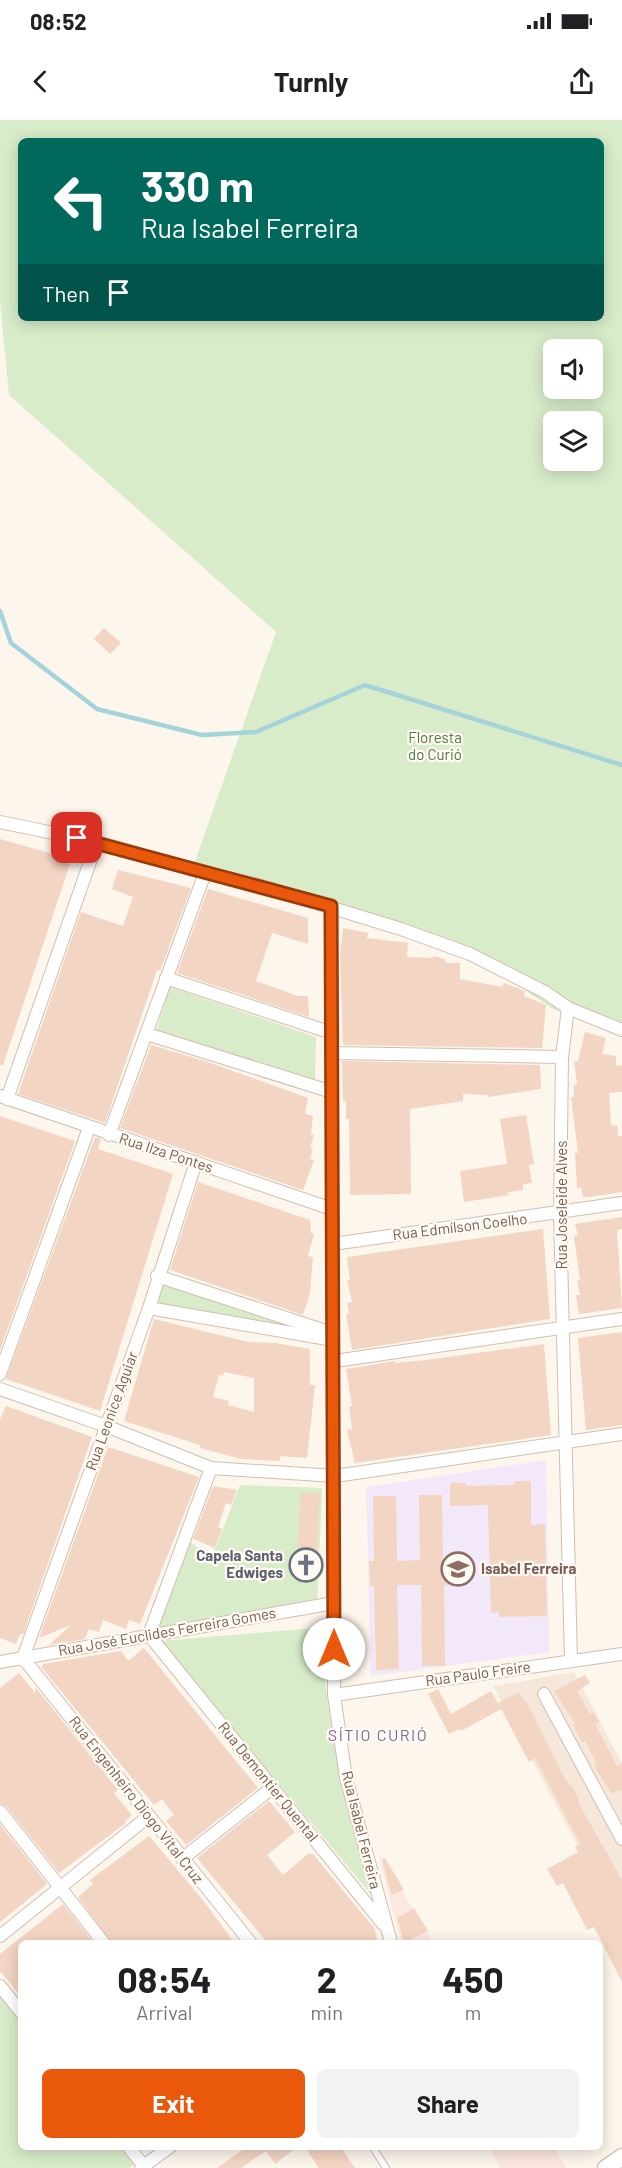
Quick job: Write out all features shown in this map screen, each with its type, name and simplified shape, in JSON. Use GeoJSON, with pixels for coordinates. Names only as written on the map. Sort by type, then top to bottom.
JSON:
{"type":"FeatureCollection","features":[{"type":"Feature","properties":{"kind":"main road"},"geometry":{"type":"LineString","coordinates":[[606,2168],[622,2157]]}},
{"type":"Feature","properties":{"kind":"street"},"geometry":{"type":"LineString","coordinates":[[0,822],[97,842],[205,873],[251,882],[331,906],[470,954],[536,987],[568,1008],[622,1030]]}},
{"type":"Feature","properties":{"kind":"street"},"geometry":{"type":"LineString","coordinates":[[4,1098],[97,842]]}},
{"type":"Feature","properties":{"kind":"street"},"geometry":{"type":"LineString","coordinates":[[109,1135],[205,873]]}},
{"type":"Feature","properties":{"kind":"street","name":"Rua Isabel Ferreira"},"geometry":{"type":"LineString","coordinates":[[331,906],[335,1361],[334,1695],[346,1778],[391,1940]]}},
{"type":"Feature","properties":{"kind":"street"},"geometry":{"type":"LineString","coordinates":[[166,978],[332,1034]]}},
{"type":"Feature","properties":{"kind":"street","name":"Rua Joseleide Alves"},"geometry":{"type":"LineString","coordinates":[[568,1008],[562,1057],[560,1214],[571,1660]]}},
{"type":"Feature","properties":{"kind":"street"},"geometry":{"type":"LineString","coordinates":[[147,1034],[332,1092]]}},
{"type":"Feature","properties":{"kind":"street"},"geometry":{"type":"LineString","coordinates":[[332,1053],[562,1057]]}},
{"type":"Feature","properties":{"kind":"street","name":"Rua Ilza Pontes"},"geometry":{"type":"LineString","coordinates":[[4,1098],[332,1209]]}},
{"type":"Feature","properties":{"kind":"street"},"geometry":{"type":"LineString","coordinates":[[0,1374],[89,1128]]}},
{"type":"Feature","properties":{"kind":"street","name":"Rua Leonice Aguiar"},"geometry":{"type":"LineString","coordinates":[[23,1658],[149,1308],[196,1162]]}},
{"type":"Feature","properties":{"kind":"street","name":"Rua Edmílson Coelho"},"geometry":{"type":"LineString","coordinates":[[333,1244],[560,1214],[622,1203]]}},
{"type":"Feature","properties":{"kind":"street"},"geometry":{"type":"LineString","coordinates":[[158,1276],[333,1337]]}},
{"type":"Feature","properties":{"kind":"street"},"geometry":{"type":"LineString","coordinates":[[149,1308],[333,1337]]}},
{"type":"Feature","properties":{"kind":"street"},"geometry":{"type":"LineString","coordinates":[[335,1361],[622,1319]]}},
{"type":"Feature","properties":{"kind":"street"},"geometry":{"type":"LineString","coordinates":[[0,1389],[106,1426],[212,1468],[335,1476],[622,1434]]}},
{"type":"Feature","properties":{"kind":"street"},"geometry":{"type":"LineString","coordinates":[[149,1635],[212,1468]]}},
{"type":"Feature","properties":{"kind":"street","name":"Rua José Euclides Ferreira Gomes"},"geometry":{"type":"LineString","coordinates":[[0,1662],[334,1603]]}},
{"type":"Feature","properties":{"kind":"street","name":"Rua Demontier Quental"},"geometry":{"type":"LineString","coordinates":[[149,1635],[388,1929]]}},
{"type":"Feature","properties":{"kind":"street","name":"Rua Paulo Freire"},"geometry":{"type":"LineString","coordinates":[[334,1695],[622,1654]]}},
{"type":"Feature","properties":{"kind":"street","name":"Rua Engenheiro Diogo Vital Cruz"},"geometry":{"type":"LineString","coordinates":[[23,1658],[248,1940]]}},
{"type":"Feature","properties":{"kind":"street"},"geometry":{"type":"LineString","coordinates":[[543,1694],[622,1839]]}},
{"type":"Feature","properties":{"kind":"street"},"geometry":{"type":"LineString","coordinates":[[182,1859],[272,1788]]}},
{"type":"Feature","properties":{"kind":"street"},"geometry":{"type":"LineString","coordinates":[[0,1811],[101,1940]]}},
{"type":"Feature","properties":{"kind":"street"},"geometry":{"type":"LineString","coordinates":[[0,1936],[148,1816]]}},
{"type":"Feature","properties":{"kind":"street"},"geometry":{"type":"LineString","coordinates":[[0,1986],[18,2008]]}},
{"type":"Feature","properties":{"kind":"street"},"geometry":{"type":"LineString","coordinates":[[131,2150],[142,2167],[165,2150]]}},
{"type":"Feature","properties":{"kind":"lane"},"geometry":{"type":"LineString","coordinates":[[375,2150],[386,2168]]}},
{"type":"Feature","properties":{"kind":"shaded area","name":"Isabel Ferreira"},"geometry":{"type":"Polygon","coordinates":[[[546,1460],[549,1652],[371,1676],[366,1487],[546,1460]]]}},
{"type":"Feature","properties":{"kind":"shaded area"},"geometry":{"type":"Polygon","coordinates":[[[574,1672],[622,1763],[622,1930],[493,1686],[574,1672]]]}},
{"type":"Feature","properties":{"kind":"shaded area"},"geometry":{"type":"Polygon","coordinates":[[[378,1852],[432,1940],[400,1940],[378,1852]]]}},
{"type":"Feature","properties":{"kind":"shaded area"},"geometry":{"type":"Polygon","coordinates":[[[491,2150],[556,2150],[567,2168],[500,2168],[491,2150]]]}},
{"type":"Feature","properties":{"kind":"green space","name":"Floresta do Curió"},"geometry":{"type":"Polygon","coordinates":[[[0,120],[622,120],[622,1031],[553,1009],[477,958],[193,867],[276,632],[9,395],[0,301],[0,120]]]}},
{"type":"Feature","properties":{"kind":"green space"},"geometry":{"type":"Polygon","coordinates":[[[170,987],[316,1037],[315,1084],[156,1031],[170,987]]]}},
{"type":"Feature","properties":{"kind":"green space"},"geometry":{"type":"Polygon","coordinates":[[[164,1283],[306,1329],[306,1333],[157,1304],[164,1283]]]}},
{"type":"Feature","properties":{"kind":"green space"},"geometry":{"type":"Polygon","coordinates":[[[240,1485],[322,1488],[317,1610],[156,1630],[188,1541],[212,1557],[240,1485]]]}},
{"type":"Feature","properties":{"kind":"green space"},"geometry":{"type":"Polygon","coordinates":[[[317,1628],[335,1751],[374,1898],[160,1641],[317,1628]]]}},
{"type":"Feature","properties":{"kind":"green space"},"geometry":{"type":"Polygon","coordinates":[[[0,1986],[18,2007],[18,2150],[136,2150],[143,2159],[129,2168],[0,2168],[0,1986]]]}},
{"type":"Feature","properties":{"kind":"building"},"geometry":{"type":"Polygon","coordinates":[[[104,628],[121,643],[110,654],[94,639],[104,628]]]}},
{"type":"Feature","properties":{"kind":"building"},"geometry":{"type":"Polygon","coordinates":[[[0,839],[60,856],[58,860],[70,864],[3,1065],[0,1065],[0,839]]]}},
{"type":"Feature","properties":{"kind":"building"},"geometry":{"type":"Polygon","coordinates":[[[118,870],[191,888],[160,971],[157,970],[105,1123],[18,1094],[81,912],[123,926],[133,897],[112,889],[118,870]]]}},
{"type":"Feature","properties":{"kind":"building"},"geometry":{"type":"Polygon","coordinates":[[[208,889],[308,918],[308,944],[272,933],[256,981],[298,996],[308,996],[309,1017],[177,973],[208,889]]]}},
{"type":"Feature","properties":{"kind":"building"},"geometry":{"type":"Polygon","coordinates":[[[343,928],[368,933],[367,938],[408,943],[407,957],[433,958],[433,956],[445,959],[445,963],[460,963],[460,979],[502,987],[504,983],[525,991],[524,996],[546,1005],[542,1048],[343,1045],[340,955],[343,928]]]}},
{"type":"Feature","properties":{"kind":"building"},"geometry":{"type":"Polygon","coordinates":[[[585,1032],[606,1038],[602,1054],[616,1056],[616,1066],[622,1065],[622,1092],[609,1093],[611,1126],[617,1125],[618,1136],[622,1136],[622,1192],[590,1197],[583,1197],[581,1187],[577,1188],[575,1153],[578,1153],[571,1097],[574,1097],[574,1085],[577,1084],[574,1062],[578,1061],[585,1032]]]}},
{"type":"Feature","properties":{"kind":"building"},"geometry":{"type":"Polygon","coordinates":[[[151,1045],[205,1061],[308,1098],[305,1114],[313,1116],[311,1134],[314,1135],[310,1147],[313,1148],[310,1159],[314,1160],[303,1190],[120,1128],[151,1045]]]}},
{"type":"Feature","properties":{"kind":"building"},"geometry":{"type":"Polygon","coordinates":[[[342,1061],[540,1065],[541,1089],[488,1097],[488,1095],[463,1094],[463,1101],[410,1109],[411,1194],[350,1195],[349,1119],[346,1119],[346,1101],[343,1101],[342,1061]]]}},
{"type":"Feature","properties":{"kind":"building"},"geometry":{"type":"Polygon","coordinates":[[[526,1115],[534,1164],[529,1165],[532,1183],[523,1184],[523,1190],[508,1192],[509,1195],[464,1202],[460,1171],[507,1164],[500,1119],[526,1115]]]}},
{"type":"Feature","properties":{"kind":"building"},"geometry":{"type":"Polygon","coordinates":[[[0,1116],[75,1141],[0,1350],[0,1116]]]}},
{"type":"Feature","properties":{"kind":"building"},"geometry":{"type":"Polygon","coordinates":[[[95,1137],[101,1139],[98,1149],[173,1174],[100,1411],[6,1379],[95,1137]]]}},
{"type":"Feature","properties":{"kind":"building"},"geometry":{"type":"Polygon","coordinates":[[[198,1182],[310,1220],[311,1233],[314,1234],[308,1255],[313,1258],[310,1293],[303,1315],[170,1270],[198,1182]]]}},
{"type":"Feature","properties":{"kind":"building"},"geometry":{"type":"Polygon","coordinates":[[[622,1217],[622,1229],[617,1230],[622,1308],[579,1314],[576,1295],[580,1295],[577,1281],[580,1280],[574,1236],[578,1235],[575,1224],[622,1217]]]}},
{"type":"Feature","properties":{"kind":"building"},"geometry":{"type":"Polygon","coordinates":[[[543,1229],[550,1319],[352,1350],[346,1314],[349,1314],[347,1303],[352,1302],[347,1280],[350,1280],[347,1257],[543,1229]]]}},
{"type":"Feature","properties":{"kind":"building"},"geometry":{"type":"Polygon","coordinates":[[[154,1319],[248,1342],[275,1343],[310,1349],[310,1385],[315,1385],[307,1458],[280,1456],[280,1461],[241,1459],[200,1448],[200,1445],[124,1421],[154,1319]],[[224,1372],[223,1376],[219,1375],[213,1397],[229,1401],[228,1405],[254,1412],[254,1378],[224,1372]]]}},
{"type":"Feature","properties":{"kind":"building"},"geometry":{"type":"Polygon","coordinates":[[[622,1332],[622,1425],[586,1430],[578,1338],[622,1332]]]}},
{"type":"Feature","properties":{"kind":"building"},"geometry":{"type":"Polygon","coordinates":[[[544,1344],[551,1435],[355,1463],[347,1430],[352,1429],[349,1407],[352,1406],[346,1369],[544,1344]]]}},
{"type":"Feature","properties":{"kind":"building"},"geometry":{"type":"Polygon","coordinates":[[[6,1406],[92,1437],[23,1635],[20,1634],[16,1644],[0,1638],[0,1420],[6,1406]]]}},
{"type":"Feature","properties":{"kind":"building"},"geometry":{"type":"Polygon","coordinates":[[[108,1447],[199,1477],[140,1624],[129,1620],[126,1629],[103,1620],[99,1632],[89,1629],[85,1639],[49,1645],[71,1625],[39,1638],[108,1447]]]}},
{"type":"Feature","properties":{"kind":"building"},"geometry":{"type":"Polygon","coordinates":[[[515,1481],[531,1481],[531,1525],[545,1524],[547,1616],[499,1617],[499,1612],[491,1613],[488,1505],[450,1506],[450,1483],[466,1483],[466,1486],[514,1485],[515,1481]]]}},
{"type":"Feature","properties":{"kind":"building"},"geometry":{"type":"Polygon","coordinates":[[[213,1486],[237,1490],[231,1505],[226,1503],[218,1527],[222,1529],[215,1548],[193,1539],[213,1486]]]}},
{"type":"Feature","properties":{"kind":"building"},"geometry":{"type":"Polygon","coordinates":[[[301,1493],[320,1493],[316,1569],[296,1568],[301,1493]]]}},
{"type":"Feature","properties":{"kind":"building"},"geometry":{"type":"Polygon","coordinates":[[[419,1495],[442,1495],[443,1560],[461,1560],[461,1584],[444,1585],[445,1666],[422,1666],[421,1585],[397,1585],[399,1669],[376,1670],[374,1586],[370,1586],[369,1561],[374,1561],[373,1496],[396,1496],[397,1561],[420,1560],[419,1495]]]}},
{"type":"Feature","properties":{"kind":"building"},"geometry":{"type":"Polygon","coordinates":[[[144,1648],[258,1788],[186,1845],[166,1821],[174,1815],[162,1799],[154,1805],[42,1668],[43,1664],[121,1651],[128,1661],[144,1648]]]}},
{"type":"Feature","properties":{"kind":"building"},"geometry":{"type":"Polygon","coordinates":[[[19,1673],[35,1693],[36,1688],[118,1790],[114,1793],[132,1815],[125,1821],[126,1823],[59,1873],[6,1806],[0,1803],[0,1688],[19,1673]]]}},
{"type":"Feature","properties":{"kind":"building"},"geometry":{"type":"Polygon","coordinates":[[[585,1675],[590,1683],[577,1691],[590,1714],[594,1712],[599,1722],[595,1724],[617,1766],[622,1763],[622,1790],[611,1793],[594,1766],[597,1764],[585,1741],[582,1742],[573,1725],[575,1723],[554,1691],[585,1675]]]}},
{"type":"Feature","properties":{"kind":"building"},"geometry":{"type":"Polygon","coordinates":[[[438,1689],[451,1714],[491,1691],[501,1709],[461,1731],[460,1729],[449,1734],[428,1694],[438,1689]]]}},
{"type":"Feature","properties":{"kind":"building"},"geometry":{"type":"Polygon","coordinates":[[[519,1692],[524,1701],[526,1700],[562,1773],[569,1785],[571,1784],[580,1802],[578,1802],[622,1880],[622,1982],[603,1945],[603,1940],[601,1940],[594,1927],[587,1930],[563,1883],[557,1886],[547,1869],[578,1852],[575,1847],[580,1844],[535,1758],[529,1762],[498,1703],[519,1692]]]}},
{"type":"Feature","properties":{"kind":"building"},"geometry":{"type":"Polygon","coordinates":[[[269,1801],[295,1832],[267,1855],[283,1875],[308,1854],[313,1854],[375,1929],[377,1940],[265,1940],[197,1858],[269,1801]]]}},
{"type":"Feature","properties":{"kind":"building"},"geometry":{"type":"Polygon","coordinates":[[[0,1824],[47,1884],[0,1922],[0,1824]]]}},
{"type":"Feature","properties":{"kind":"building"},"geometry":{"type":"Polygon","coordinates":[[[149,1836],[202,1899],[233,1940],[110,1940],[78,1897],[93,1884],[90,1880],[149,1836]]]}},
{"type":"Feature","properties":{"kind":"building"},"geometry":{"type":"Polygon","coordinates":[[[385,1858],[404,1890],[391,1895],[382,1859],[385,1858]]]}},
{"type":"Feature","properties":{"kind":"building"},"geometry":{"type":"Polygon","coordinates":[[[63,1904],[91,1940],[18,1940],[18,1993],[0,1971],[0,1954],[63,1904]]]}},
{"type":"Feature","properties":{"kind":"building"},"geometry":{"type":"Polygon","coordinates":[[[414,1908],[428,1931],[403,1940],[397,1918],[414,1908]]]}},
{"type":"Feature","properties":{"kind":"building"},"geometry":{"type":"Polygon","coordinates":[[[242,2150],[293,2150],[275,2164],[266,2151],[241,2168],[217,2168],[242,2150]]]}},
{"type":"Feature","properties":{"kind":"building"},"geometry":{"type":"Polygon","coordinates":[[[307,2150],[343,2150],[355,2168],[319,2168],[307,2150]]]}},
{"type":"Feature","properties":{"kind":"waterway"},"geometry":{"type":"LineString","coordinates":[[0,611],[11,643],[97,709],[202,735],[256,732],[365,685],[622,765]]}},
{"type":"Feature","properties":{"kind":"place","name":"Capela Santa Edwiges"},"geometry":{"type":"Point","coordinates":[306,1565]}},
{"type":"Feature","properties":{"kind":"place","name":"Isabel Ferreira"},"geometry":{"type":"Point","coordinates":[458,1569]}},
{"type":"Feature","properties":{"kind":"district","name":"SÍTIO CURIÓ"},"geometry":{"type":"Point","coordinates":[378,1735]}},
{"type":"Feature","properties":{"kind":"route"},"geometry":{"type":"LineString","coordinates":[[77,838],[205,873],[251,882],[331,906],[335,1361],[334,1649]]}}]}
